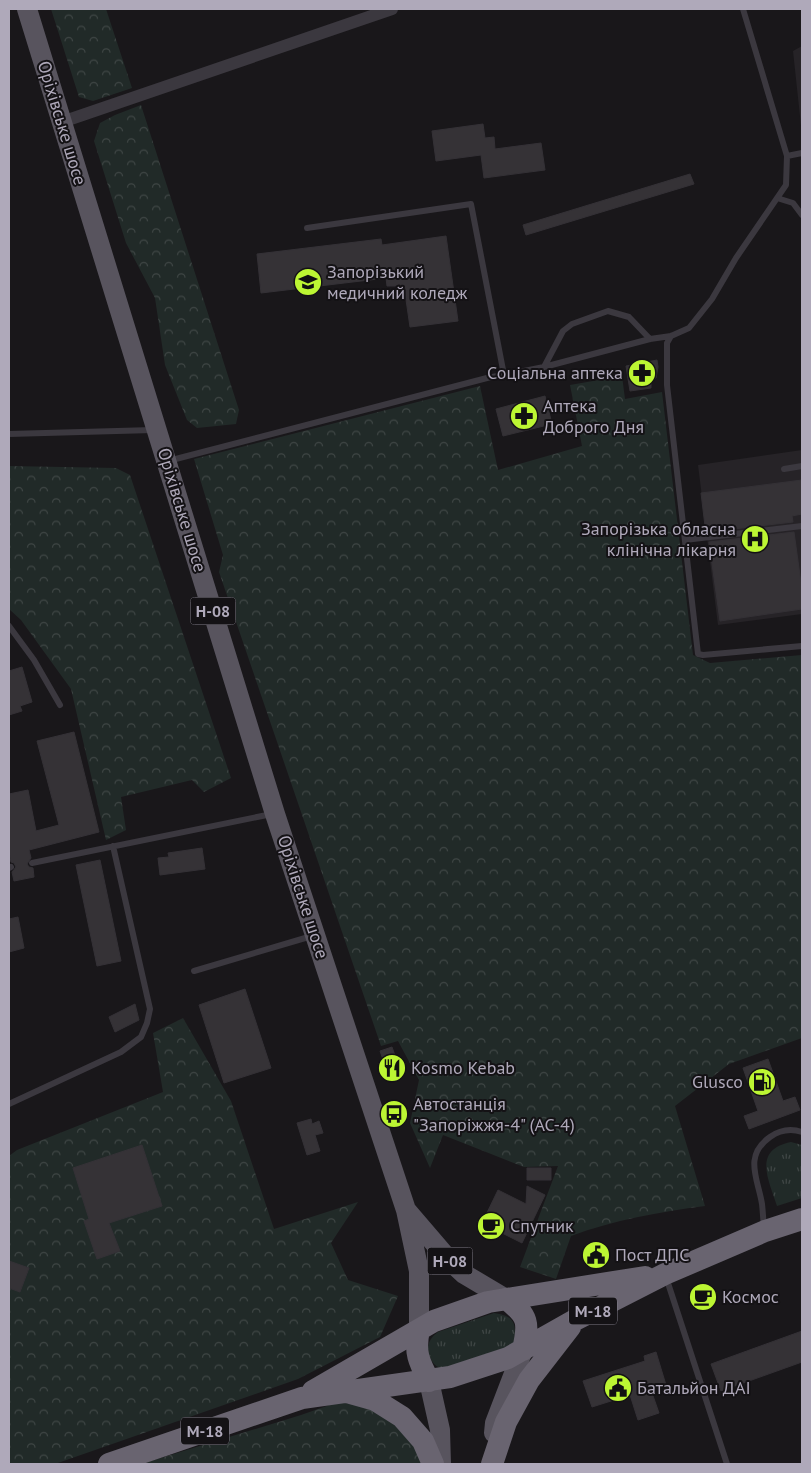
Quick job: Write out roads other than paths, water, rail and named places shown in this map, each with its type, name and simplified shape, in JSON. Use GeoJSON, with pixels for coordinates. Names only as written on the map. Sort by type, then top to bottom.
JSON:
{"type":"FeatureCollection","features":[{"type":"Feature","properties":{"kind":"highway","name":"М-18"},"geometry":{"type":"LineString","coordinates":[[109,1464],[302,1398],[430,1381],[450,1377],[500,1361],[665,1274],[765,1231],[802,1219]]}},
{"type":"Feature","properties":{"kind":"highway","name":"М-18"},"geometry":{"type":"LineString","coordinates":[[302,1398],[434,1320],[488,1302],[665,1274]]}},
{"type":"Feature","properties":{"kind":"highway","name":"Н-08"},"geometry":{"type":"LineString","coordinates":[[506,1299],[520,1309],[526,1321],[527,1332],[523,1350]]}},
{"type":"Feature","properties":{"kind":"highway"},"geometry":{"type":"LineString","coordinates":[[490,1464],[506,1422],[529,1380],[575,1320]]}},
{"type":"Feature","properties":{"kind":"highway","name":"Н-08"},"geometry":{"type":"LineString","coordinates":[[419,1330],[416,1343],[418,1358],[430,1381]]}},
{"type":"Feature","properties":{"kind":"highway"},"geometry":{"type":"LineString","coordinates":[[344,1391],[375,1400],[402,1417],[423,1441],[433,1464]]}},
{"type":"Feature","properties":{"kind":"main road","name":"Оріхівське шосе"},"geometry":{"type":"LineString","coordinates":[[27,9],[276,814],[406,1210],[419,1271],[419,1330]]}},
{"type":"Feature","properties":{"kind":"main road","name":"Оріхівське шосе"},"geometry":{"type":"LineString","coordinates":[[406,1210],[449,1260],[464,1274],[506,1299]]}},
{"type":"Feature","properties":{"kind":"main road","name":"Н-08"},"geometry":{"type":"LineString","coordinates":[[490,1464],[495,1423],[523,1350]]}},
{"type":"Feature","properties":{"kind":"main road","name":"Н-08"},"geometry":{"type":"LineString","coordinates":[[430,1381],[440,1430],[441,1464]]}},
{"type":"Feature","properties":{"kind":"street"},"geometry":{"type":"LineString","coordinates":[[62,122],[392,9]]}},
{"type":"Feature","properties":{"kind":"lane"},"geometry":{"type":"LineString","coordinates":[[166,461],[358,410],[544,367],[650,339],[671,336],[689,328],[712,298],[736,258],[786,185],[787,156],[743,9]]}},
{"type":"Feature","properties":{"kind":"lane"},"geometry":{"type":"LineString","coordinates":[[787,156],[802,153]]}},
{"type":"Feature","properties":{"kind":"lane"},"geometry":{"type":"LineString","coordinates":[[777,198],[794,203],[802,215]]}},
{"type":"Feature","properties":{"kind":"lane"},"geometry":{"type":"LineString","coordinates":[[308,228],[471,204],[504,375]]}},
{"type":"Feature","properties":{"kind":"lane"},"geometry":{"type":"LineString","coordinates":[[544,367],[563,331],[572,324],[608,312],[629,317],[650,339]]}},
{"type":"Feature","properties":{"kind":"lane"},"geometry":{"type":"LineString","coordinates":[[671,336],[667,343],[667,385],[698,654],[802,646]]}},
{"type":"Feature","properties":{"kind":"lane"},"geometry":{"type":"LineString","coordinates":[[9,434],[157,430]]}},
{"type":"Feature","properties":{"kind":"lane"},"geometry":{"type":"LineString","coordinates":[[784,469],[802,466]]}},
{"type":"Feature","properties":{"kind":"lane"},"geometry":{"type":"LineString","coordinates":[[685,540],[802,526]]}},
{"type":"Feature","properties":{"kind":"lane"},"geometry":{"type":"LineString","coordinates":[[9,626],[34,660],[60,705]]}},
{"type":"Feature","properties":{"kind":"lane"},"geometry":{"type":"LineString","coordinates":[[32,863],[276,814]]}},
{"type":"Feature","properties":{"kind":"lane"},"geometry":{"type":"LineString","coordinates":[[9,1104],[121,1052],[141,1037],[148,1023],[150,1009],[113,846]]}},
{"type":"Feature","properties":{"kind":"lane"},"geometry":{"type":"LineString","coordinates":[[194,971],[315,935]]}},
{"type":"Feature","properties":{"kind":"lane"},"geometry":{"type":"LineString","coordinates":[[765,1231],[762,1203],[754,1178],[755,1154],[764,1141],[777,1132],[794,1129],[802,1132]]}},
{"type":"Feature","properties":{"kind":"lane"},"geometry":{"type":"LineString","coordinates":[[665,1274],[726,1464]]}},
{"type":"Feature","properties":{"kind":"place","name":"Запорізький медичний коледж"},"geometry":{"type":"Point","coordinates":[308,282]}},
{"type":"Feature","properties":{"kind":"place","name":"Соціальна аптека"},"geometry":{"type":"Point","coordinates":[642,373]}},
{"type":"Feature","properties":{"kind":"place","name":"Аптека Доброго Дня"},"geometry":{"type":"Point","coordinates":[524,416]}},
{"type":"Feature","properties":{"kind":"place","name":"Запорізька обласна клінічна лікарня"},"geometry":{"type":"Point","coordinates":[755,539]}},
{"type":"Feature","properties":{"kind":"place","name":"Kosmo Kebab"},"geometry":{"type":"Point","coordinates":[392,1068]}},
{"type":"Feature","properties":{"kind":"place","name":"Glusco"},"geometry":{"type":"Point","coordinates":[762,1082]}},
{"type":"Feature","properties":{"kind":"place","name":"Автостанція \"Запоріжжя-4\" (АС-4)"},"geometry":{"type":"Point","coordinates":[394,1114]}},
{"type":"Feature","properties":{"kind":"place","name":"Спутник"},"geometry":{"type":"Point","coordinates":[491,1226]}},
{"type":"Feature","properties":{"kind":"place","name":"Пост ДПС"},"geometry":{"type":"Point","coordinates":[596,1255]}},
{"type":"Feature","properties":{"kind":"place","name":"Космос"},"geometry":{"type":"Point","coordinates":[703,1297]}},
{"type":"Feature","properties":{"kind":"place","name":"Батальйон ДАI"},"geometry":{"type":"Point","coordinates":[618,1388]}}]}
